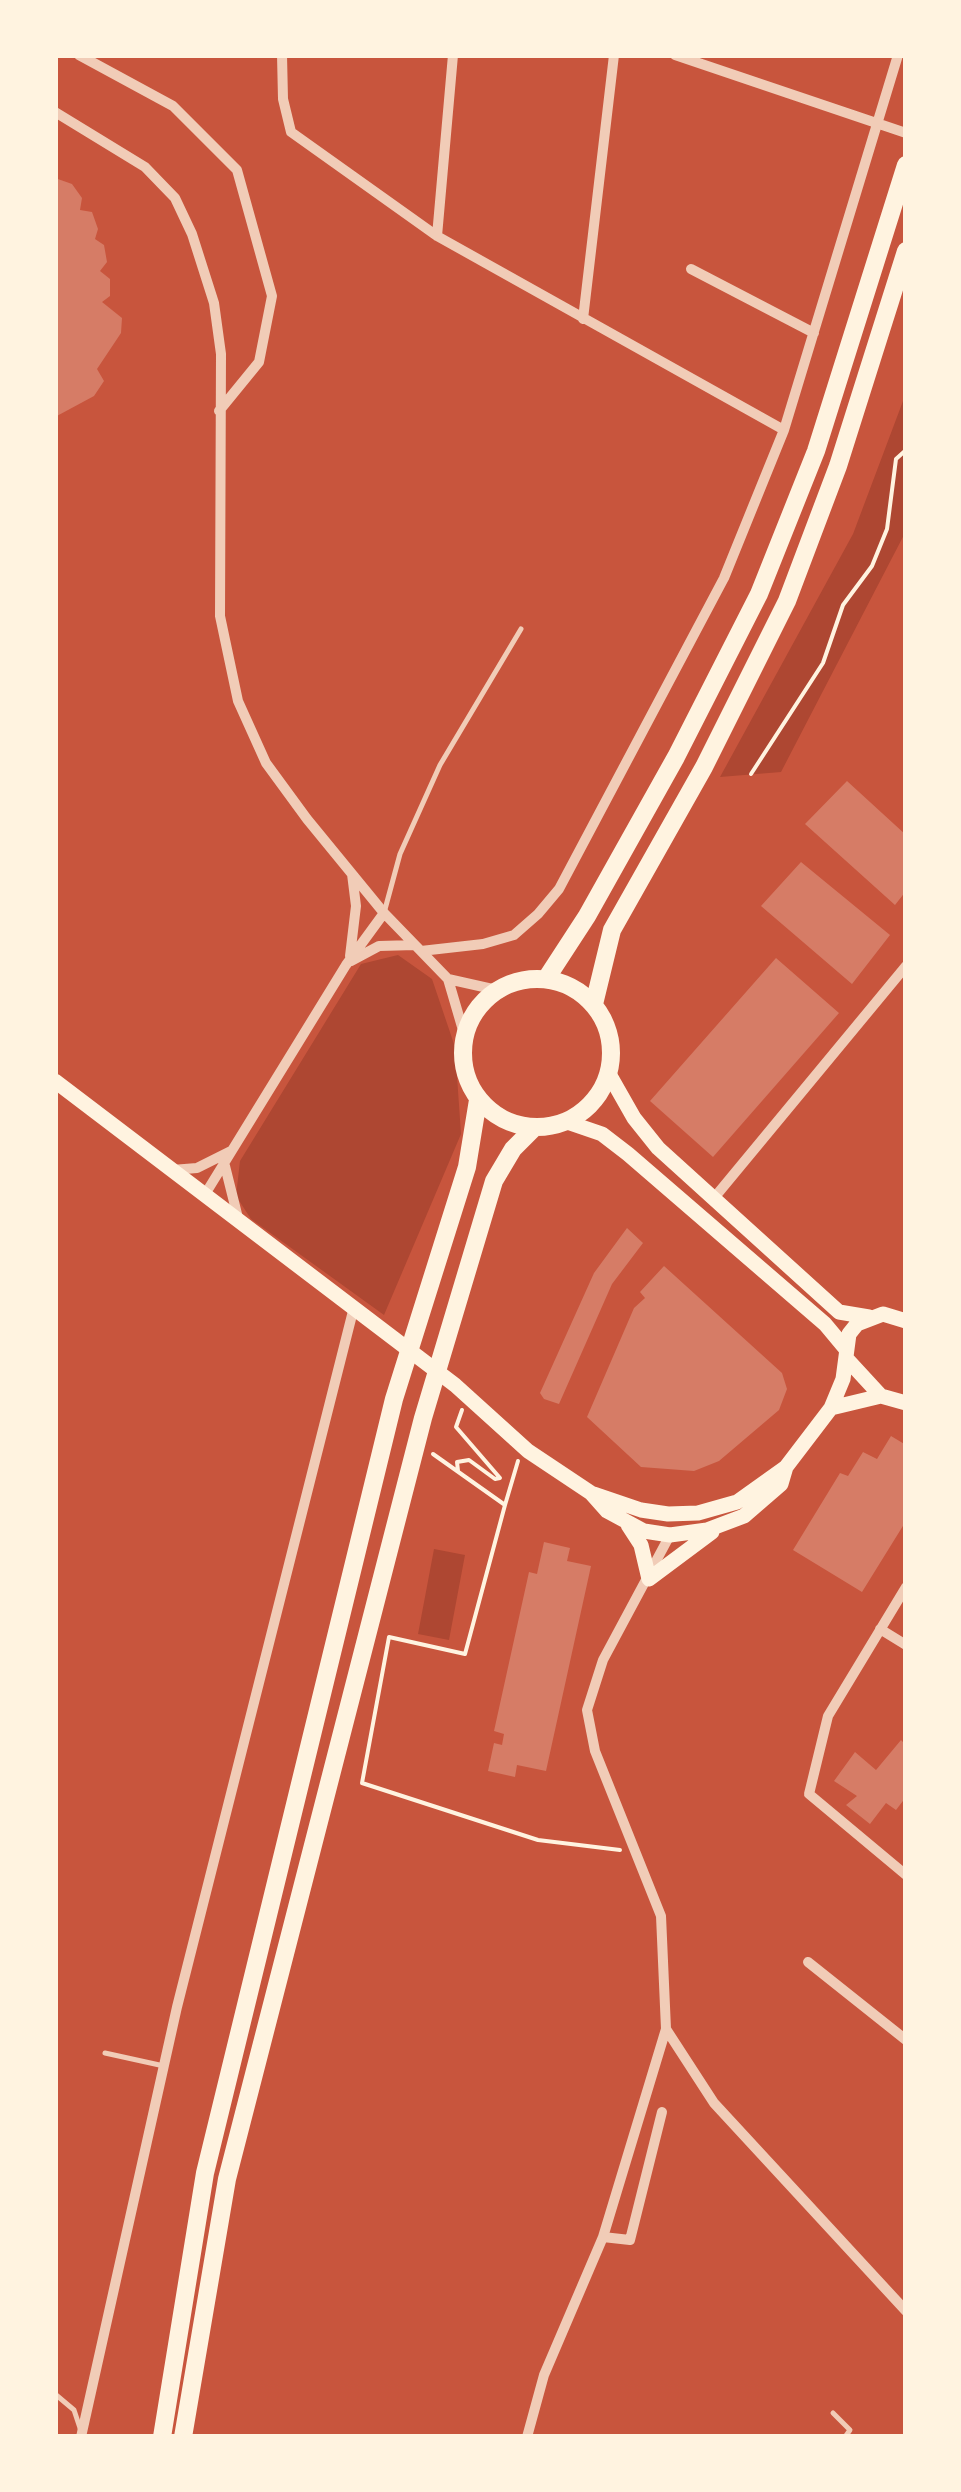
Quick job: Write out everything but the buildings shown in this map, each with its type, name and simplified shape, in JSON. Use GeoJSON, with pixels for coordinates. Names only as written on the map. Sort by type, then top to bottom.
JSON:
{"type":"FeatureCollection","features":[{"type":"Feature","properties":{"kind":"main road"},"geometry":{"type":"LineString","coordinates":[[546,979],[587,916],[676,758],[759,594],[816,452],[904,174]]}},
{"type":"Feature","properties":{"kind":"main road"},"geometry":{"type":"LineString","coordinates":[[594,1004],[612,930],[704,766],[787,601],[838,466],[906,251]]}},
{"type":"Feature","properties":{"kind":"main road"},"geometry":{"type":"LineString","coordinates":[[546,979],[580,992],[594,1004],[607,1025],[612,1049],[609,1074],[586,1110],[566,1122],[534,1128],[494,1114],[478,1100],[466,1078],[465,1037],[478,1006],[498,990],[521,980],[546,979]]}},
{"type":"Feature","properties":{"kind":"main road"},"geometry":{"type":"LineString","coordinates":[[609,1074],[634,1118],[658,1148],[839,1312],[869,1317],[883,1314],[906,1321]]}},
{"type":"Feature","properties":{"kind":"main road"},"geometry":{"type":"LineString","coordinates":[[55,1081],[240,1226],[460,1390],[522,1446],[591,1493],[607,1510],[686,1514],[716,1510],[751,1494]]}},
{"type":"Feature","properties":{"kind":"main road"},"geometry":{"type":"LineString","coordinates":[[162,2437],[205,2174],[394,1399],[476,1136],[478,1100]]}},
{"type":"Feature","properties":{"kind":"main road"},"geometry":{"type":"LineString","coordinates":[[566,1122],[602,1134],[628,1154],[825,1324],[881,1396]]}},
{"type":"Feature","properties":{"kind":"main road"},"geometry":{"type":"LineString","coordinates":[[183,2437],[226,2178],[416,1442],[494,1181],[512,1149],[534,1128]]}},
{"type":"Feature","properties":{"kind":"main road"},"geometry":{"type":"LineString","coordinates":[[670,1535],[681,1522],[735,1511],[786,1467],[832,1408],[844,1379],[848,1334],[869,1317]]}},
{"type":"Feature","properties":{"kind":"main road"},"geometry":{"type":"LineString","coordinates":[[832,1408],[881,1396],[906,1404]]}},
{"type":"Feature","properties":{"kind":"main road"},"geometry":{"type":"LineString","coordinates":[[629,1514],[644,1531],[670,1535],[722,1525],[744,1516],[768,1498],[781,1484],[786,1467]]}},
{"type":"Feature","properties":{"kind":"main road"},"geometry":{"type":"LineString","coordinates":[[629,1514],[649,1579],[722,1525]]}},
{"type":"Feature","properties":{"kind":"street"},"geometry":{"type":"LineString","coordinates":[[79,55],[173,106],[238,170],[272,296],[259,362],[218,412]]}},
{"type":"Feature","properties":{"kind":"street"},"geometry":{"type":"LineString","coordinates":[[282,55],[283,99],[291,132],[437,236],[784,430]]}},
{"type":"Feature","properties":{"kind":"street"},"geometry":{"type":"LineString","coordinates":[[437,236],[453,55]]}},
{"type":"Feature","properties":{"kind":"street"},"geometry":{"type":"LineString","coordinates":[[583,319],[614,55]]}},
{"type":"Feature","properties":{"kind":"street"},"geometry":{"type":"LineString","coordinates":[[675,55],[906,134]]}},
{"type":"Feature","properties":{"kind":"street"},"geometry":{"type":"LineString","coordinates":[[349,962],[379,946],[483,944],[514,935],[558,888],[724,578],[784,430],[898,55]]}},
{"type":"Feature","properties":{"kind":"street"},"geometry":{"type":"LineString","coordinates":[[55,112],[146,167],[175,198],[192,234],[214,303],[221,354],[220,616],[238,701],[266,763],[384,912],[448,979],[465,1037]]}},
{"type":"Feature","properties":{"kind":"street"},"geometry":{"type":"LineString","coordinates":[[691,268],[814,333]]}},
{"type":"Feature","properties":{"kind":"street"},"geometry":{"type":"LineString","coordinates":[[349,962],[356,906],[352,873]]}},
{"type":"Feature","properties":{"kind":"street"},"geometry":{"type":"LineString","coordinates":[[204,1197],[384,912]]}},
{"type":"Feature","properties":{"kind":"street"},"geometry":{"type":"LineString","coordinates":[[714,1198],[906,966]]}},
{"type":"Feature","properties":{"kind":"street"},"geometry":{"type":"LineString","coordinates":[[448,979],[498,990]]}},
{"type":"Feature","properties":{"kind":"street"},"geometry":{"type":"LineString","coordinates":[[170,1170],[197,1168],[232,1151]]}},
{"type":"Feature","properties":{"kind":"street"},"geometry":{"type":"LineString","coordinates":[[225,1166],[240,1226]]}},
{"type":"Feature","properties":{"kind":"street"},"geometry":{"type":"LineString","coordinates":[[81,2435],[164,2066],[353,1312]]}},
{"type":"Feature","properties":{"kind":"street"},"geometry":{"type":"LineString","coordinates":[[527,2437],[544,2376],[603,2237],[666,2029],[661,1916],[595,1752],[588,1710],[603,1660],[670,1535]]}},
{"type":"Feature","properties":{"kind":"street"},"geometry":{"type":"LineString","coordinates":[[906,1587],[828,1716],[809,1794],[906,1876]]}},
{"type":"Feature","properties":{"kind":"street"},"geometry":{"type":"LineString","coordinates":[[880,1629],[906,1645]]}},
{"type":"Feature","properties":{"kind":"street"},"geometry":{"type":"LineString","coordinates":[[808,1962],[906,2040]]}},
{"type":"Feature","properties":{"kind":"street"},"geometry":{"type":"LineString","coordinates":[[666,2029],[714,2103],[906,2311]]}},
{"type":"Feature","properties":{"kind":"street"},"geometry":{"type":"LineString","coordinates":[[603,2237],[630,2240],[662,2112]]}},
{"type":"Feature","properties":{"kind":"lane"},"geometry":{"type":"LineString","coordinates":[[384,912],[400,854],[440,764],[520,629]]}},
{"type":"Feature","properties":{"kind":"lane"},"geometry":{"type":"LineString","coordinates":[[105,2052],[164,2066]]}},
{"type":"Feature","properties":{"kind":"lane"},"geometry":{"type":"LineString","coordinates":[[55,2394],[74,2410],[81,2435]]}},
{"type":"Feature","properties":{"kind":"lane"},"geometry":{"type":"LineString","coordinates":[[833,2413],[850,2430],[845,2437]]}},
{"type":"Feature","properties":{"kind":"path"},"geometry":{"type":"LineString","coordinates":[[751,774],[823,663],[843,605],[872,566],[887,528],[896,459],[906,450]]}},
{"type":"Feature","properties":{"kind":"path"},"geometry":{"type":"LineString","coordinates":[[458,1472],[457,1462],[469,1460],[495,1480],[500,1478],[456,1427],[460,1390]]}},
{"type":"Feature","properties":{"kind":"path"},"geometry":{"type":"LineString","coordinates":[[416,1442],[505,1504]]}},
{"type":"Feature","properties":{"kind":"path"},"geometry":{"type":"LineString","coordinates":[[522,1446],[465,1654],[389,1637],[362,1783],[538,1840],[610,1852],[633,1846]]}},
{"type":"Feature","properties":{"kind":"shaded area"},"geometry":{"type":"Polygon","coordinates":[[[906,393],[906,531],[781,772],[720,777],[853,534],[906,393]]]}},
{"type":"Feature","properties":{"kind":"shaded area"},"geometry":{"type":"Polygon","coordinates":[[[398,955],[432,979],[455,1047],[461,1134],[384,1315],[251,1219],[236,1196],[240,1161],[361,964],[398,955]]]}},
{"type":"Feature","properties":{"kind":"shaded area"},"geometry":{"type":"Polygon","coordinates":[[[434,1549],[465,1555],[449,1640],[418,1634],[434,1549]]]}}]}
